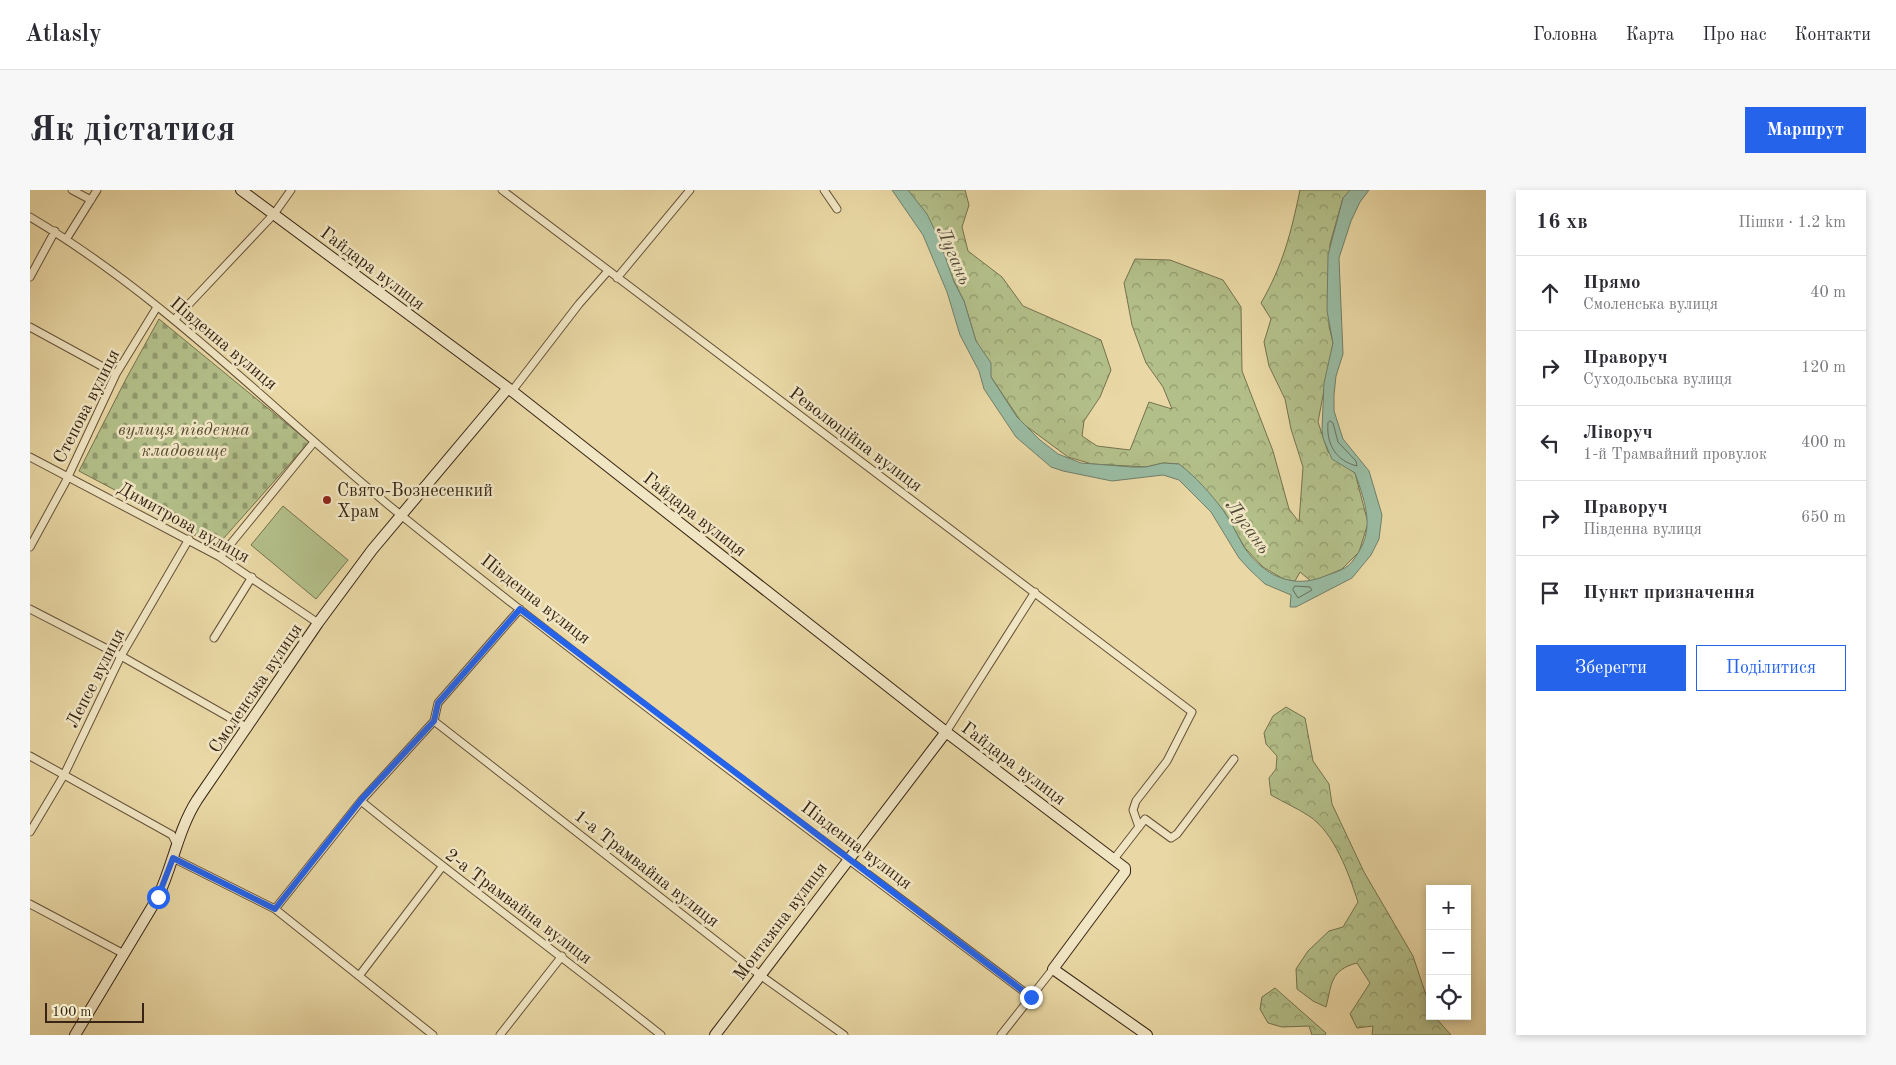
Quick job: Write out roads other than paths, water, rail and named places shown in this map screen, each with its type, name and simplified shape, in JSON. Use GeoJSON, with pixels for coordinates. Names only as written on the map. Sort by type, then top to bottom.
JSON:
{"type":"FeatureCollection","features":[{"type":"Feature","properties":{"kind":"street"},"geometry":{"type":"LineString","coordinates":[[72,190],[91,200]]}},
{"type":"Feature","properties":{"kind":"street"},"geometry":{"type":"LineString","coordinates":[[67,238],[98,190]]}},
{"type":"Feature","properties":{"kind":"street","name":"Гайдара вулиця"},"geometry":{"type":"LineString","coordinates":[[241,190],[510,390],[946,732],[1125,868],[1125,872],[1053,969]]}},
{"type":"Feature","properties":{"kind":"street"},"geometry":{"type":"LineString","coordinates":[[174,320],[274,214],[291,190]]}},
{"type":"Feature","properties":{"kind":"street","name":"Революційна вулиця"},"geometry":{"type":"LineString","coordinates":[[502,190],[1192,712],[1167,761],[1136,801],[1133,810],[1139,827]]}},
{"type":"Feature","properties":{"kind":"street"},"geometry":{"type":"LineString","coordinates":[[618,278],[690,190]]}},
{"type":"Feature","properties":{"kind":"street"},"geometry":{"type":"LineString","coordinates":[[824,190],[837,209]]}},
{"type":"Feature","properties":{"kind":"street","name":"Південна вулиця"},"geometry":{"type":"LineString","coordinates":[[30,216],[67,238],[174,320],[401,515],[520,609],[1031,997]]}},
{"type":"Feature","properties":{"kind":"street"},"geometry":{"type":"LineString","coordinates":[[30,277],[55,231]]}},
{"type":"Feature","properties":{"kind":"street"},"geometry":{"type":"LineString","coordinates":[[510,390],[608,271]]}},
{"type":"Feature","properties":{"kind":"street","name":"Степова вулиця"},"geometry":{"type":"LineString","coordinates":[[30,547],[65,483],[116,374],[157,307]]}},
{"type":"Feature","properties":{"kind":"street"},"geometry":{"type":"LineString","coordinates":[[30,327],[116,374]]}},
{"type":"Feature","properties":{"kind":"street","name":"Смоленська вулиця"},"geometry":{"type":"LineString","coordinates":[[75,1035],[158,897],[190,812],[318,624],[372,550],[510,390]]}},
{"type":"Feature","properties":{"kind":"street"},"geometry":{"type":"LineString","coordinates":[[220,558],[314,442]]}},
{"type":"Feature","properties":{"kind":"street","name":"Димитрова вулиця"},"geometry":{"type":"LineString","coordinates":[[30,457],[68,475],[188,539],[252,577],[318,624]]}},
{"type":"Feature","properties":{"kind":"street","name":"Лепсе вулиця"},"geometry":{"type":"LineString","coordinates":[[30,832],[64,775],[122,656],[188,539]]}},
{"type":"Feature","properties":{"kind":"street"},"geometry":{"type":"LineString","coordinates":[[214,638],[252,577]]}},
{"type":"Feature","properties":{"kind":"street"},"geometry":{"type":"LineString","coordinates":[[946,732],[1034,592]]}},
{"type":"Feature","properties":{"kind":"street"},"geometry":{"type":"LineString","coordinates":[[30,609],[122,656],[248,728]]}},
{"type":"Feature","properties":{"kind":"street"},"geometry":{"type":"LineString","coordinates":[[275,909],[361,800],[434,721],[438,703],[520,609]]}},
{"type":"Feature","properties":{"kind":"street","name":"1-а Трамвайна вулиця"},"geometry":{"type":"LineString","coordinates":[[434,721],[760,975],[844,1035]]}},
{"type":"Feature","properties":{"kind":"street","name":"Монтажна вулиця"},"geometry":{"type":"LineString","coordinates":[[715,1035],[946,732]]}},
{"type":"Feature","properties":{"kind":"street"},"geometry":{"type":"LineString","coordinates":[[30,756],[172,835],[177,845]]}},
{"type":"Feature","properties":{"kind":"street"},"geometry":{"type":"LineString","coordinates":[[1114,859],[1145,820],[1171,838],[1178,834],[1234,758]]}},
{"type":"Feature","properties":{"kind":"street","name":"2-а Трамвайна вулиця"},"geometry":{"type":"LineString","coordinates":[[361,800],[442,867],[562,956],[661,1035]]}},
{"type":"Feature","properties":{"kind":"street"},"geometry":{"type":"LineString","coordinates":[[173,858],[275,909],[433,1035]]}},
{"type":"Feature","properties":{"kind":"street"},"geometry":{"type":"LineString","coordinates":[[359,976],[442,867]]}},
{"type":"Feature","properties":{"kind":"street"},"geometry":{"type":"LineString","coordinates":[[30,904],[124,954]]}},
{"type":"Feature","properties":{"kind":"street"},"geometry":{"type":"LineString","coordinates":[[500,1035],[562,956]]}},
{"type":"Feature","properties":{"kind":"street"},"geometry":{"type":"LineString","coordinates":[[1001,1035],[1053,969],[1147,1035]]}},
{"type":"Feature","properties":{"kind":"water"},"geometry":{"type":"Polygon","coordinates":[[[892,190],[908,190],[927,214],[939,239],[954,282],[964,301],[976,341],[991,363],[991,377],[1017,417],[1040,440],[1058,454],[1081,463],[1132,467],[1146,467],[1163,463],[1179,464],[1197,480],[1218,504],[1229,519],[1244,547],[1260,565],[1279,577],[1301,581],[1325,576],[1348,565],[1361,548],[1367,527],[1363,496],[1355,473],[1332,459],[1323,438],[1322,429],[1324,383],[1333,343],[1327,311],[1328,255],[1343,198],[1350,190],[1369,190],[1360,202],[1351,221],[1339,258],[1343,354],[1336,376],[1334,411],[1343,439],[1369,471],[1382,515],[1379,539],[1371,555],[1352,578],[1296,607],[1290,607],[1291,595],[1265,584],[1250,570],[1239,558],[1211,512],[1179,480],[1163,475],[1112,481],[1051,467],[1016,437],[984,389],[979,371],[960,335],[947,292],[923,235],[892,190]]]}},
{"type":"Feature","properties":{"kind":"place","name":"Свято-Вознесенкий Храм"},"geometry":{"type":"Point","coordinates":[327,500]}},
{"type":"Feature","properties":{"kind":"water label","name":"Лугань"},"geometry":{"type":"Point","coordinates":[955,255]}},
{"type":"Feature","properties":{"kind":"water label","name":"Лугань"},"geometry":{"type":"Point","coordinates":[1249,526]}},
{"type":"Feature","properties":{"kind":"park label","name":"вулиця південна кладовище"},"geometry":{"type":"Point","coordinates":[184,439]}}]}
